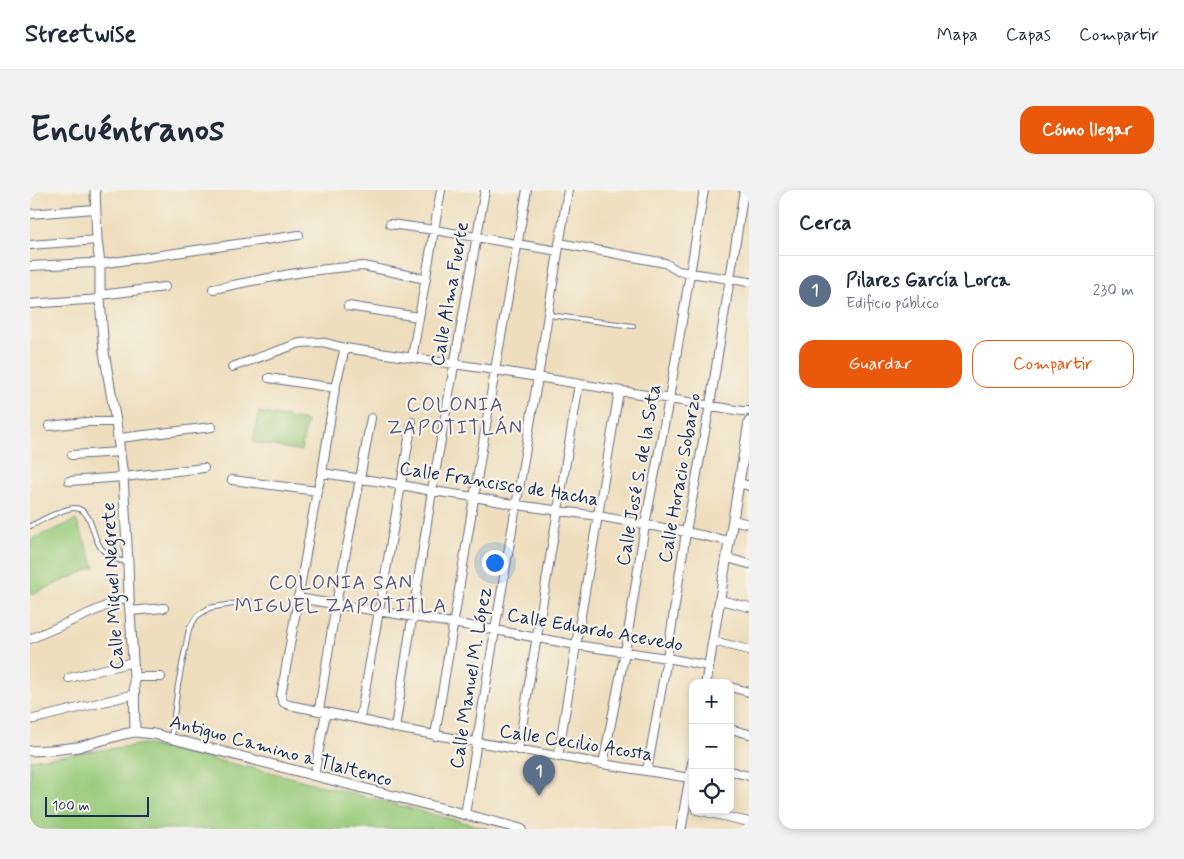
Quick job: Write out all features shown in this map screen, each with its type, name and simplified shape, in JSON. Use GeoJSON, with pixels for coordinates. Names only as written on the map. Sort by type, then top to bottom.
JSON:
{"type":"FeatureCollection","features":[{"type":"Feature","properties":{"kind":"street","name":"Calle Miguel Negrete"},"geometry":{"type":"LineString","coordinates":[[95,190],[104,352],[123,477],[135,694],[135,732]]}},
{"type":"Feature","properties":{"kind":"street"},"geometry":{"type":"LineString","coordinates":[[412,358],[441,190]]}},
{"type":"Feature","properties":{"kind":"street","name":"Calle Alma Fuerte"},"geometry":{"type":"LineString","coordinates":[[395,728],[432,491],[485,190]]}},
{"type":"Feature","properties":{"kind":"street"},"geometry":{"type":"LineString","coordinates":[[435,736],[527,190]]}},
{"type":"Feature","properties":{"kind":"street","name":"Calle Manuel M. López"},"geometry":{"type":"LineString","coordinates":[[465,815],[568,190]]}},
{"type":"Feature","properties":{"kind":"street","name":"Calle José S. de la Sota"},"geometry":{"type":"LineString","coordinates":[[603,764],[625,652],[645,525],[669,398],[704,190]]}},
{"type":"Feature","properties":{"kind":"street","name":"Calle Horacio Sobarzo"},"geometry":{"type":"LineString","coordinates":[[646,770],[667,658],[686,532],[710,405],[744,190]]}},
{"type":"Feature","properties":{"kind":"street"},"geometry":{"type":"LineString","coordinates":[[30,214],[95,209]]}},
{"type":"Feature","properties":{"kind":"street"},"geometry":{"type":"LineString","coordinates":[[390,224],[517,245],[559,247],[666,264],[678,271],[749,282]]}},
{"type":"Feature","properties":{"kind":"street"},"geometry":{"type":"LineString","coordinates":[[30,266],[100,264],[300,235]]}},
{"type":"Feature","properties":{"kind":"street"},"geometry":{"type":"LineString","coordinates":[[30,245],[97,240]]}},
{"type":"Feature","properties":{"kind":"street"},"geometry":{"type":"LineString","coordinates":[[213,289],[330,268],[364,266],[426,279]]}},
{"type":"Feature","properties":{"kind":"street"},"geometry":{"type":"LineString","coordinates":[[30,304],[100,297],[165,287]]}},
{"type":"Feature","properties":{"kind":"street"},"geometry":{"type":"LineString","coordinates":[[348,306],[419,318]]}},
{"type":"Feature","properties":{"kind":"street"},"geometry":{"type":"LineString","coordinates":[[232,367],[300,343],[322,342],[346,348],[749,411]]}},
{"type":"Feature","properties":{"kind":"street"},"geometry":{"type":"LineString","coordinates":[[297,598],[322,473],[335,388],[346,348]]}},
{"type":"Feature","properties":{"kind":"street"},"geometry":{"type":"LineString","coordinates":[[269,378],[335,388]]}},
{"type":"Feature","properties":{"kind":"street"},"geometry":{"type":"LineString","coordinates":[[518,750],[579,384]]}},
{"type":"Feature","properties":{"kind":"street"},"geometry":{"type":"LineString","coordinates":[[558,757],[619,391]]}},
{"type":"Feature","properties":{"kind":"street"},"geometry":{"type":"LineString","coordinates":[[314,776],[336,604],[371,418]]}},
{"type":"Feature","properties":{"kind":"street"},"geometry":{"type":"LineString","coordinates":[[50,426],[86,422],[116,422]]}},
{"type":"Feature","properties":{"kind":"street"},"geometry":{"type":"LineString","coordinates":[[360,719],[412,422]]}},
{"type":"Feature","properties":{"kind":"street"},"geometry":{"type":"LineString","coordinates":[[708,679],[729,541],[744,484],[749,422]]}},
{"type":"Feature","properties":{"kind":"street"},"geometry":{"type":"LineString","coordinates":[[118,438],[212,427]]}},
{"type":"Feature","properties":{"kind":"street"},"geometry":{"type":"LineString","coordinates":[[72,455],[120,452]]}},
{"type":"Feature","properties":{"kind":"street"},"geometry":{"type":"LineString","coordinates":[[69,481],[204,468]]}},
{"type":"Feature","properties":{"kind":"street","name":"Calle Francisco de Hacha"},"geometry":{"type":"LineString","coordinates":[[322,473],[517,505],[598,516],[729,541]]}},
{"type":"Feature","properties":{"kind":"street"},"geometry":{"type":"LineString","coordinates":[[232,480],[317,491]]}},
{"type":"Feature","properties":{"kind":"street"},"geometry":{"type":"LineString","coordinates":[[734,520],[749,524]]}},
{"type":"Feature","properties":{"kind":"street"},"geometry":{"type":"LineString","coordinates":[[727,558],[749,564]]}},
{"type":"Feature","properties":{"kind":"street"},"geometry":{"type":"LineString","coordinates":[[30,639],[129,596]]}},
{"type":"Feature","properties":{"kind":"street","name":"Calle Eduardo Acevedo"},"geometry":{"type":"LineString","coordinates":[[297,598],[709,666]]}},
{"type":"Feature","properties":{"kind":"street","name":"Calle Cecilio Acosta"},"geometry":{"type":"LineString","coordinates":[[297,598],[281,696],[284,703],[435,736],[689,778]]}},
{"type":"Feature","properties":{"kind":"street"},"geometry":{"type":"LineString","coordinates":[[720,600],[749,607]]}},
{"type":"Feature","properties":{"kind":"street"},"geometry":{"type":"LineString","coordinates":[[130,611],[164,608]]}},
{"type":"Feature","properties":{"kind":"street"},"geometry":{"type":"LineString","coordinates":[[713,641],[749,650]]}},
{"type":"Feature","properties":{"kind":"street"},"geometry":{"type":"LineString","coordinates":[[69,678],[133,662]]}},
{"type":"Feature","properties":{"kind":"street"},"geometry":{"type":"LineString","coordinates":[[134,677],[161,677]]}},
{"type":"Feature","properties":{"kind":"street"},"geometry":{"type":"LineString","coordinates":[[734,689],[749,692]]}},
{"type":"Feature","properties":{"kind":"street"},"geometry":{"type":"LineString","coordinates":[[30,720],[135,694]]}},
{"type":"Feature","properties":{"kind":"street"},"geometry":{"type":"LineString","coordinates":[[734,730],[749,734]]}},
{"type":"Feature","properties":{"kind":"street","name":"Antiguo Camino a Tlaltenco"},"geometry":{"type":"LineString","coordinates":[[30,751],[78,746],[135,732],[154,734],[521,829]]}},
{"type":"Feature","properties":{"kind":"street"},"geometry":{"type":"LineString","coordinates":[[734,772],[749,776]]}},
{"type":"Feature","properties":{"kind":"street"},"geometry":{"type":"LineString","coordinates":[[681,829],[689,808]]}},
{"type":"Feature","properties":{"kind":"street"},"geometry":{"type":"LineString","coordinates":[[714,814],[749,822]]}},
{"type":"Feature","properties":{"kind":"lane"},"geometry":{"type":"LineString","coordinates":[[548,315],[633,326]]}},
{"type":"Feature","properties":{"kind":"lane"},"geometry":{"type":"LineString","coordinates":[[30,526],[66,509],[76,508],[82,510],[93,529],[97,541],[105,552],[113,558],[128,562]]}},
{"type":"Feature","properties":{"kind":"lane"},"geometry":{"type":"LineString","coordinates":[[170,739],[189,629],[193,622],[197,616],[209,608],[250,600]]}},
{"type":"Feature","properties":{"kind":"green space"},"geometry":{"type":"Polygon","coordinates":[[[259,412],[307,421],[301,451],[253,442],[259,412]]]}},
{"type":"Feature","properties":{"kind":"green space"},"geometry":{"type":"Polygon","coordinates":[[[76,520],[95,567],[30,595],[30,540],[76,520]]]}},
{"type":"Feature","properties":{"kind":"green space"},"geometry":{"type":"Polygon","coordinates":[[[144,744],[270,772],[490,829],[30,829],[30,760],[144,744]]]}},
{"type":"Feature","properties":{"kind":"place","name":"Pilares García Lorca"},"geometry":{"type":"Point","coordinates":[539,796]}},
{"type":"Feature","properties":{"kind":"district","name":"COLONIA ZAPOTITLÁN"},"geometry":{"type":"Point","coordinates":[455,416]}},
{"type":"Feature","properties":{"kind":"district","name":"COLONIA SAN MIGUEL ZAPOTITLA"},"geometry":{"type":"Point","coordinates":[341,594]}}]}
